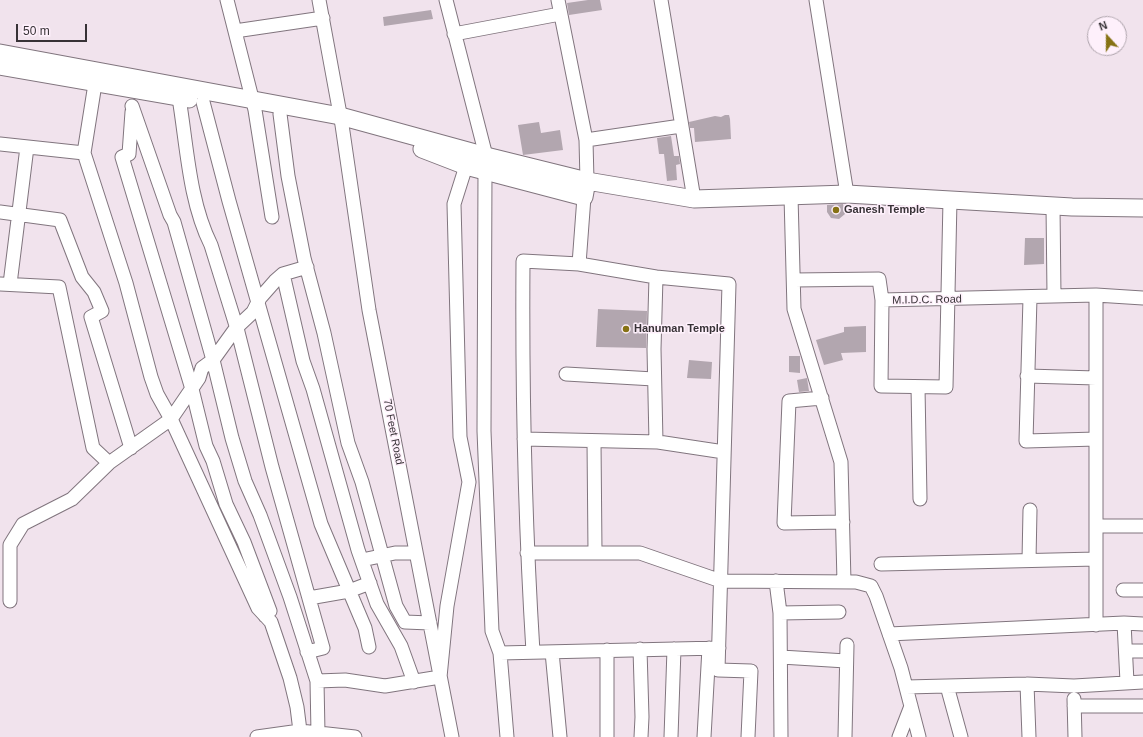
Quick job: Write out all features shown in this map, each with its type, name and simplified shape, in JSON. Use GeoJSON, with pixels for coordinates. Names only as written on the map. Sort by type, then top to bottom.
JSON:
{"type":"FeatureCollection","features":[{"type":"Feature","properties":{"kind":"main road"},"geometry":{"type":"LineString","coordinates":[[0,53],[341,121],[485,163],[585,189],[694,199],[847,194],[1053,206],[1143,208]]}},
{"type":"Feature","properties":{"kind":"main road"},"geometry":{"type":"LineString","coordinates":[[0,66],[95,84],[132,98],[179,98],[203,102],[253,104],[280,114],[341,121],[466,166],[485,163]]}},
{"type":"Feature","properties":{"kind":"street"},"geometry":{"type":"LineString","coordinates":[[227,0],[253,104],[272,217]]}},
{"type":"Feature","properties":{"kind":"street","name":"70 Feet Road"},"geometry":{"type":"LineString","coordinates":[[319,0],[341,121],[369,310],[452,737]]}},
{"type":"Feature","properties":{"kind":"street"},"geometry":{"type":"LineString","coordinates":[[446,0],[485,163],[484,431],[492,631],[500,653],[507,737]]}},
{"type":"Feature","properties":{"kind":"street"},"geometry":{"type":"LineString","coordinates":[[558,0],[586,140],[585,189],[580,264]]}},
{"type":"Feature","properties":{"kind":"street"},"geometry":{"type":"LineString","coordinates":[[661,0],[694,199]]}},
{"type":"Feature","properties":{"kind":"street"},"geometry":{"type":"LineString","coordinates":[[816,0],[847,194]]}},
{"type":"Feature","properties":{"kind":"street"},"geometry":{"type":"LineString","coordinates":[[454,34],[560,14]]}},
{"type":"Feature","properties":{"kind":"street"},"geometry":{"type":"LineString","coordinates":[[235,31],[323,18]]}},
{"type":"Feature","properties":{"kind":"street"},"geometry":{"type":"LineString","coordinates":[[95,84],[84,153],[126,284],[151,377],[157,394],[171,419],[258,608],[271,622],[298,707],[300,731]]}},
{"type":"Feature","properties":{"kind":"street"},"geometry":{"type":"LineString","coordinates":[[132,98],[170,215],[174,222],[245,481],[263,523],[317,681],[318,733]]}},
{"type":"Feature","properties":{"kind":"street"},"geometry":{"type":"LineString","coordinates":[[132,98],[129,154],[122,157],[192,389],[206,446],[213,461],[226,504],[244,542],[270,611],[265,616]]}},
{"type":"Feature","properties":{"kind":"street"},"geometry":{"type":"LineString","coordinates":[[179,98],[188,149],[190,177],[206,234],[211,245],[236,328],[268,453],[323,648],[307,652]]}},
{"type":"Feature","properties":{"kind":"street"},"geometry":{"type":"LineString","coordinates":[[203,102],[321,524],[365,628],[369,647]]}},
{"type":"Feature","properties":{"kind":"street"},"geometry":{"type":"LineString","coordinates":[[280,114],[288,176],[307,267],[348,443],[362,482],[396,606],[405,622],[430,624]]}},
{"type":"Feature","properties":{"kind":"street"},"geometry":{"type":"LineString","coordinates":[[586,140],[682,126]]}},
{"type":"Feature","properties":{"kind":"street"},"geometry":{"type":"LineString","coordinates":[[0,144],[84,153]]}},
{"type":"Feature","properties":{"kind":"street"},"geometry":{"type":"LineString","coordinates":[[27,147],[20,215],[5,284],[59,287],[93,448],[109,463]]}},
{"type":"Feature","properties":{"kind":"street"},"geometry":{"type":"LineString","coordinates":[[317,681],[345,680],[385,686],[440,677],[447,606],[469,482],[460,437],[454,204],[466,166]]}},
{"type":"Feature","properties":{"kind":"street"},"geometry":{"type":"LineString","coordinates":[[791,196],[794,309],[841,462],[844,582]]}},
{"type":"Feature","properties":{"kind":"street"},"geometry":{"type":"LineString","coordinates":[[882,300],[881,386],[946,387],[950,200]]}},
{"type":"Feature","properties":{"kind":"street"},"geometry":{"type":"LineString","coordinates":[[1053,206],[1054,296]]}},
{"type":"Feature","properties":{"kind":"street"},"geometry":{"type":"LineString","coordinates":[[0,212],[60,220],[82,277],[94,292],[102,312],[91,317],[131,448]]}},
{"type":"Feature","properties":{"kind":"street"},"geometry":{"type":"LineString","coordinates":[[533,652],[527,553],[524,439],[523,261],[580,264],[656,277],[730,284],[721,581],[704,737]]}},
{"type":"Feature","properties":{"kind":"street"},"geometry":{"type":"LineString","coordinates":[[10,601],[10,545],[23,524],[72,499],[109,463],[171,419],[199,378],[202,368],[213,360],[236,328],[253,312],[275,281],[283,274],[307,267]]}},
{"type":"Feature","properties":{"kind":"street"},"geometry":{"type":"LineString","coordinates":[[283,274],[303,361],[313,389],[362,560],[377,604],[401,646],[414,682]]}},
{"type":"Feature","properties":{"kind":"street"},"geometry":{"type":"LineString","coordinates":[[656,277],[654,379],[656,442]]}},
{"type":"Feature","properties":{"kind":"street","name":"M.I.D.C. Road"},"geometry":{"type":"LineString","coordinates":[[794,280],[879,279],[882,300],[948,300],[1054,296],[1143,298]]}},
{"type":"Feature","properties":{"kind":"street"},"geometry":{"type":"LineString","coordinates":[[1096,296],[1096,625]]}},
{"type":"Feature","properties":{"kind":"street"},"geometry":{"type":"LineString","coordinates":[[1030,298],[1026,441],[1096,439]]}},
{"type":"Feature","properties":{"kind":"street"},"geometry":{"type":"LineString","coordinates":[[566,374],[654,379]]}},
{"type":"Feature","properties":{"kind":"street"},"geometry":{"type":"LineString","coordinates":[[1027,376],[1096,378]]}},
{"type":"Feature","properties":{"kind":"street"},"geometry":{"type":"LineString","coordinates":[[918,387],[920,499]]}},
{"type":"Feature","properties":{"kind":"street"},"geometry":{"type":"LineString","coordinates":[[822,398],[789,400],[784,523],[843,522]]}},
{"type":"Feature","properties":{"kind":"street"},"geometry":{"type":"LineString","coordinates":[[524,439],[656,442],[724,452]]}},
{"type":"Feature","properties":{"kind":"street"},"geometry":{"type":"LineString","coordinates":[[594,441],[595,552]]}},
{"type":"Feature","properties":{"kind":"street"},"geometry":{"type":"LineString","coordinates":[[1029,560],[1030,510]]}},
{"type":"Feature","properties":{"kind":"street"},"geometry":{"type":"LineString","coordinates":[[1097,526],[1143,526]]}},
{"type":"Feature","properties":{"kind":"street"},"geometry":{"type":"LineString","coordinates":[[362,560],[395,553],[416,553]]}},
{"type":"Feature","properties":{"kind":"street"},"geometry":{"type":"LineString","coordinates":[[527,553],[640,553],[721,581],[856,582],[871,586],[889,634],[906,687],[919,737]]}},
{"type":"Feature","properties":{"kind":"street"},"geometry":{"type":"LineString","coordinates":[[881,564],[1096,559]]}},
{"type":"Feature","properties":{"kind":"street"},"geometry":{"type":"LineString","coordinates":[[776,581],[780,613],[781,737]]}},
{"type":"Feature","properties":{"kind":"street"},"geometry":{"type":"LineString","coordinates":[[308,598],[349,591],[370,583]]}},
{"type":"Feature","properties":{"kind":"street"},"geometry":{"type":"LineString","coordinates":[[1123,590],[1143,590]]}},
{"type":"Feature","properties":{"kind":"street"},"geometry":{"type":"LineString","coordinates":[[780,613],[839,612]]}},
{"type":"Feature","properties":{"kind":"street"},"geometry":{"type":"LineString","coordinates":[[889,634],[1124,623],[1143,624]]}},
{"type":"Feature","properties":{"kind":"street"},"geometry":{"type":"LineString","coordinates":[[1124,623],[1127,682]]}},
{"type":"Feature","properties":{"kind":"street"},"geometry":{"type":"LineString","coordinates":[[845,737],[847,645]]}},
{"type":"Feature","properties":{"kind":"street"},"geometry":{"type":"LineString","coordinates":[[500,653],[714,648]]}},
{"type":"Feature","properties":{"kind":"street"},"geometry":{"type":"LineString","coordinates":[[714,648],[718,670],[751,671],[748,737]]}},
{"type":"Feature","properties":{"kind":"street"},"geometry":{"type":"LineString","coordinates":[[671,737],[674,649]]}},
{"type":"Feature","properties":{"kind":"street"},"geometry":{"type":"LineString","coordinates":[[607,650],[607,737]]}},
{"type":"Feature","properties":{"kind":"street"},"geometry":{"type":"LineString","coordinates":[[640,650],[642,717],[641,737]]}},
{"type":"Feature","properties":{"kind":"street"},"geometry":{"type":"LineString","coordinates":[[1126,651],[1143,651]]}},
{"type":"Feature","properties":{"kind":"street"},"geometry":{"type":"LineString","coordinates":[[552,652],[560,737]]}},
{"type":"Feature","properties":{"kind":"street"},"geometry":{"type":"LineString","coordinates":[[780,657],[846,661]]}},
{"type":"Feature","properties":{"kind":"street"},"geometry":{"type":"LineString","coordinates":[[906,687],[1027,684],[1074,686],[1143,682]]}},
{"type":"Feature","properties":{"kind":"street"},"geometry":{"type":"LineString","coordinates":[[1027,684],[1029,737]]}},
{"type":"Feature","properties":{"kind":"street"},"geometry":{"type":"LineString","coordinates":[[947,686],[961,737]]}},
{"type":"Feature","properties":{"kind":"street"},"geometry":{"type":"LineString","coordinates":[[1074,686],[1075,737]]}},
{"type":"Feature","properties":{"kind":"street"},"geometry":{"type":"LineString","coordinates":[[899,737],[911,706]]}},
{"type":"Feature","properties":{"kind":"street"},"geometry":{"type":"LineString","coordinates":[[1074,706],[1143,706]]}},
{"type":"Feature","properties":{"kind":"street"},"geometry":{"type":"LineString","coordinates":[[257,737],[300,731],[355,737]]}},
{"type":"Feature","properties":{"kind":"building"},"geometry":{"type":"Polygon","coordinates":[[[600,0],[602,10],[569,15],[567,3],[600,0]]]}},
{"type":"Feature","properties":{"kind":"building"},"geometry":{"type":"Polygon","coordinates":[[[431,10],[433,19],[384,26],[383,17],[431,10]]]}},
{"type":"Feature","properties":{"kind":"building"},"geometry":{"type":"Polygon","coordinates":[[[729,115],[730,119],[731,139],[695,142],[694,128],[690,128],[689,122],[729,115]]]}},
{"type":"Feature","properties":{"kind":"building"},"geometry":{"type":"Polygon","coordinates":[[[539,122],[541,133],[560,130],[563,150],[523,155],[518,125],[539,122]]]}},
{"type":"Feature","properties":{"kind":"building"},"geometry":{"type":"Polygon","coordinates":[[[671,136],[674,156],[679,156],[680,164],[676,165],[677,180],[667,181],[664,154],[659,154],[657,138],[671,136]]]}},
{"type":"Feature","properties":{"kind":"building","name":"Ganesh Temple"},"geometry":{"type":"Polygon","coordinates":[[[843,204],[845,214],[839,219],[831,218],[827,212],[827,205],[843,204]]]}},
{"type":"Feature","properties":{"kind":"building"},"geometry":{"type":"Polygon","coordinates":[[[1025,238],[1044,238],[1044,264],[1024,265],[1025,238]]]}},
{"type":"Feature","properties":{"kind":"building","name":"Hanuman Temple"},"geometry":{"type":"Polygon","coordinates":[[[598,309],[647,311],[646,348],[596,347],[598,309]]]}},
{"type":"Feature","properties":{"kind":"building"},"geometry":{"type":"Polygon","coordinates":[[[866,326],[866,352],[841,353],[843,360],[824,365],[816,340],[844,332],[844,327],[866,326]]]}},
{"type":"Feature","properties":{"kind":"building"},"geometry":{"type":"Polygon","coordinates":[[[789,356],[800,356],[800,373],[789,372],[789,356]]]}},
{"type":"Feature","properties":{"kind":"building"},"geometry":{"type":"Polygon","coordinates":[[[689,360],[712,362],[711,379],[687,378],[689,360]]]}},
{"type":"Feature","properties":{"kind":"building"},"geometry":{"type":"Polygon","coordinates":[[[807,378],[809,391],[799,392],[797,380],[807,378]]]}},
{"type":"Feature","properties":{"kind":"place","name":"Ganesh Temple"},"geometry":{"type":"Point","coordinates":[836,210]}},
{"type":"Feature","properties":{"kind":"place","name":"Hanuman Temple"},"geometry":{"type":"Point","coordinates":[626,329]}}]}
